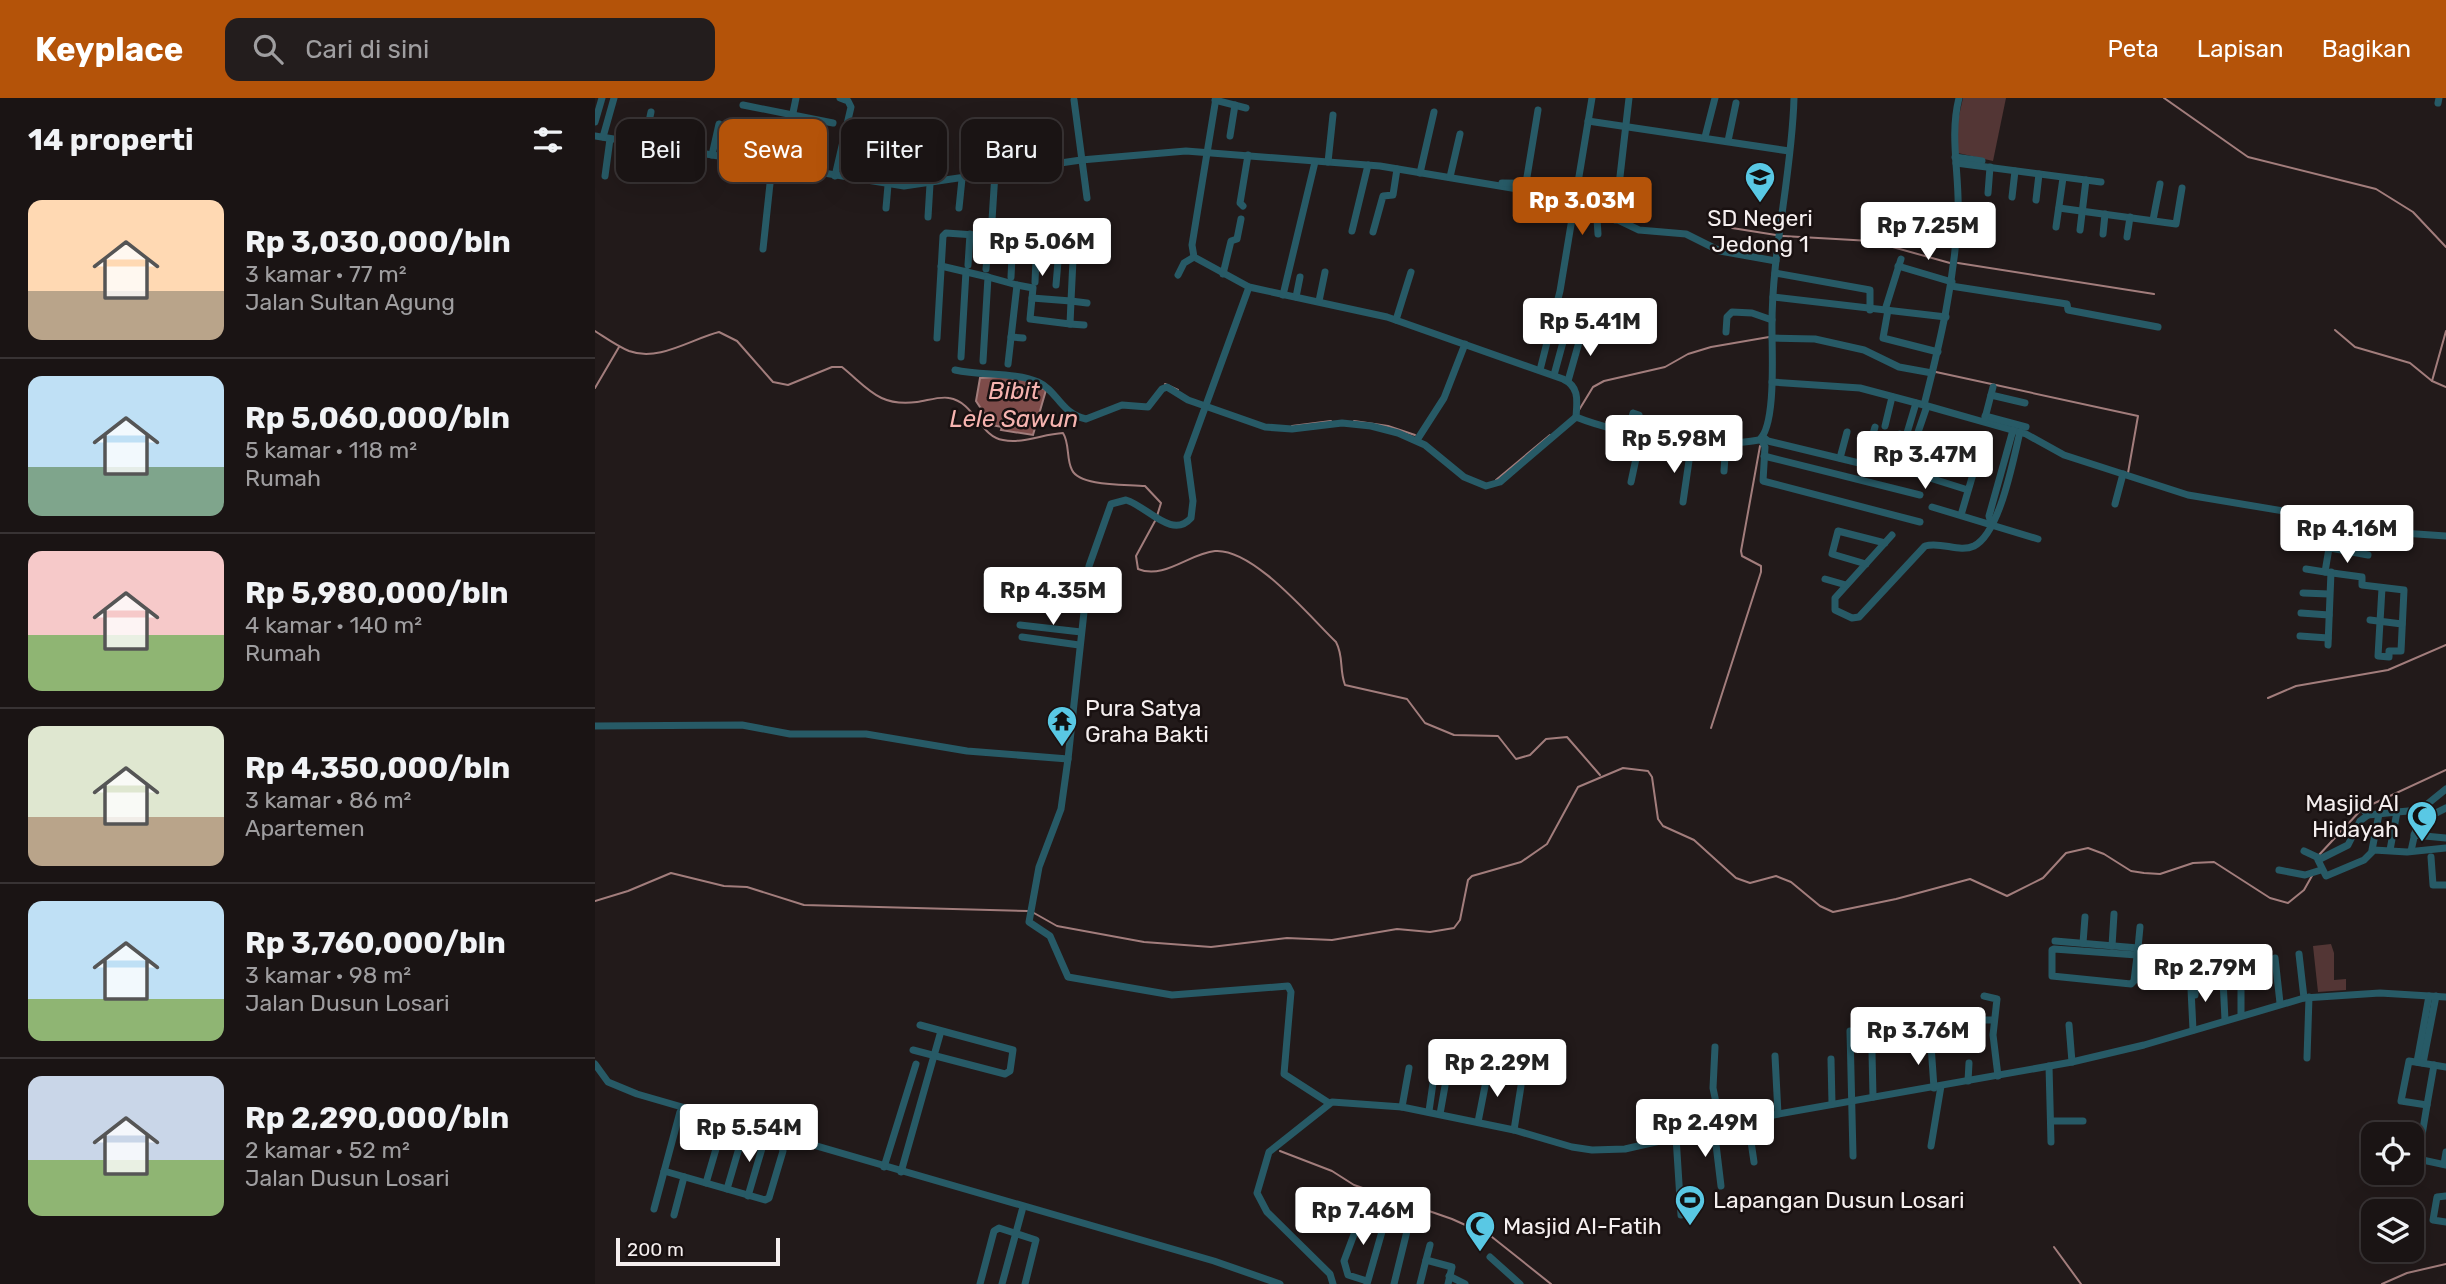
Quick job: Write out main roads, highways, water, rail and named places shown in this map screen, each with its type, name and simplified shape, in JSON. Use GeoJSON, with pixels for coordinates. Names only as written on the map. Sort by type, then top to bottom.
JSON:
{"type":"FeatureCollection","features":[{"type":"Feature","properties":{"kind":"water","name":"Bibit Lele Sawun"},"geometry":{"type":"Polygon","coordinates":[[[1016,376],[1046,390],[1033,435],[1001,430],[1002,427],[992,425],[976,401],[980,378],[1016,376]]]}},
{"type":"Feature","properties":{"kind":"waterway"},"geometry":{"type":"LineString","coordinates":[[2164,98],[2248,157],[2376,189],[2413,212],[2446,247]]}},
{"type":"Feature","properties":{"kind":"waterway"},"geometry":{"type":"LineString","coordinates":[[1732,228],[1776,235]]}},
{"type":"Feature","properties":{"kind":"waterway"},"geometry":{"type":"LineString","coordinates":[[1783,236],[1871,241],[1950,263]]}},
{"type":"Feature","properties":{"kind":"waterway"},"geometry":{"type":"LineString","coordinates":[[1958,263],[2154,294]]}},
{"type":"Feature","properties":{"kind":"waterway"},"geometry":{"type":"LineString","coordinates":[[2335,330],[2355,347],[2410,363],[2432,381]]}},
{"type":"Feature","properties":{"kind":"waterway"},"geometry":{"type":"LineString","coordinates":[[595,331],[625,349],[640,354],[663,352],[719,332],[737,341],[773,382],[788,385],[832,367],[842,367],[875,395],[893,402],[917,402],[937,398],[958,401],[989,433],[1003,440],[1018,441],[1063,433],[1070,466],[1077,475],[1094,482],[1145,486],[1161,503],[1157,516]]}},
{"type":"Feature","properties":{"kind":"waterway"},"geometry":{"type":"LineString","coordinates":[[2446,331],[2432,381],[2446,387]]}},
{"type":"Feature","properties":{"kind":"waterway"},"geometry":{"type":"LineString","coordinates":[[1579,410],[1593,387],[1604,381],[1665,367],[1688,354],[1711,347],[1769,337]]}},
{"type":"Feature","properties":{"kind":"waterway"},"geometry":{"type":"LineString","coordinates":[[595,388],[619,347]]}},
{"type":"Feature","properties":{"kind":"waterway"},"geometry":{"type":"LineString","coordinates":[[1936,372],[2138,416],[2128,473]]}},
{"type":"Feature","properties":{"kind":"waterway"},"geometry":{"type":"LineString","coordinates":[[1165,384],[1178,390]]}},
{"type":"Feature","properties":{"kind":"waterway"},"geometry":{"type":"LineString","coordinates":[[1292,426],[1331,421]]}},
{"type":"Feature","properties":{"kind":"waterway"},"geometry":{"type":"LineString","coordinates":[[1354,421],[1388,426],[1415,435]]}},
{"type":"Feature","properties":{"kind":"waterway"},"geometry":{"type":"LineString","coordinates":[[1496,480],[1550,435]]}},
{"type":"Feature","properties":{"kind":"waterway"},"geometry":{"type":"LineString","coordinates":[[1711,728],[1761,572],[1761,566],[1742,556],[1741,551],[1760,446]]}},
{"type":"Feature","properties":{"kind":"waterway"},"geometry":{"type":"LineString","coordinates":[[1155,521],[1136,556],[1138,569],[1167,569],[1215,551],[1230,553],[1246,560],[1280,586],[1336,642],[1345,685],[1407,699],[1425,723],[1454,735],[1498,736],[1516,759],[1530,755],[1546,739],[1567,737],[1600,775]]}},
{"type":"Feature","properties":{"kind":"waterway"},"geometry":{"type":"LineString","coordinates":[[2268,698],[2296,686],[2388,670],[2446,645]]}},
{"type":"Feature","properties":{"kind":"waterway"},"geometry":{"type":"LineString","coordinates":[[1034,913],[1057,926],[1144,942],[1211,947],[1287,938],[1332,940],[1397,929],[1430,932],[1454,928],[1460,920],[1468,880],[1472,876],[1521,862],[1547,844],[1578,787],[1623,768],[1648,771],[1652,777],[1658,819],[1663,826],[1694,840],[1736,878],[1750,883],[1776,876],[1791,882],[1820,906],[1833,912],[1896,899],[1970,879],[2007,896],[2043,878],[2066,853],[2088,848],[2104,854],[2131,871],[2144,873],[2160,874],[2193,863],[2214,862],[2270,898],[2288,903],[2304,890],[2313,874]]}},
{"type":"Feature","properties":{"kind":"waterway"},"geometry":{"type":"LineString","coordinates":[[2364,808],[2446,770]]}},
{"type":"Feature","properties":{"kind":"waterway"},"geometry":{"type":"LineString","coordinates":[[2318,856],[2360,811]]}},
{"type":"Feature","properties":{"kind":"waterway"},"geometry":{"type":"LineString","coordinates":[[595,901],[671,873],[724,886],[747,887],[804,905],[1028,911]]}},
{"type":"Feature","properties":{"kind":"waterway"},"geometry":{"type":"LineString","coordinates":[[1280,1151],[1332,1171],[1354,1185],[1452,1219],[1492,1237],[1551,1284]]}},
{"type":"Feature","properties":{"kind":"waterway"},"geometry":{"type":"LineString","coordinates":[[2054,1247],[2081,1284]]}},
{"type":"Feature","properties":{"kind":"waterway"},"geometry":{"type":"LineString","coordinates":[[2382,1284],[2407,1273],[2446,1264]]}},
{"type":"Feature","properties":{"kind":"place","name":"SD Negeri Jedong 1"},"geometry":{"type":"Point","coordinates":[1760,204]}},
{"type":"Feature","properties":{"kind":"place","name":"Pura Satya Graha Bakti"},"geometry":{"type":"Point","coordinates":[1062,748]}},
{"type":"Feature","properties":{"kind":"place","name":"Masjid Al Hidayah"},"geometry":{"type":"Point","coordinates":[2422,843]}},
{"type":"Feature","properties":{"kind":"place","name":"Lapangan Dusun Losari"},"geometry":{"type":"Point","coordinates":[1690,1227]}},
{"type":"Feature","properties":{"kind":"place","name":"Masjid Al-Fatih"},"geometry":{"type":"Point","coordinates":[1480,1253]}}]}
